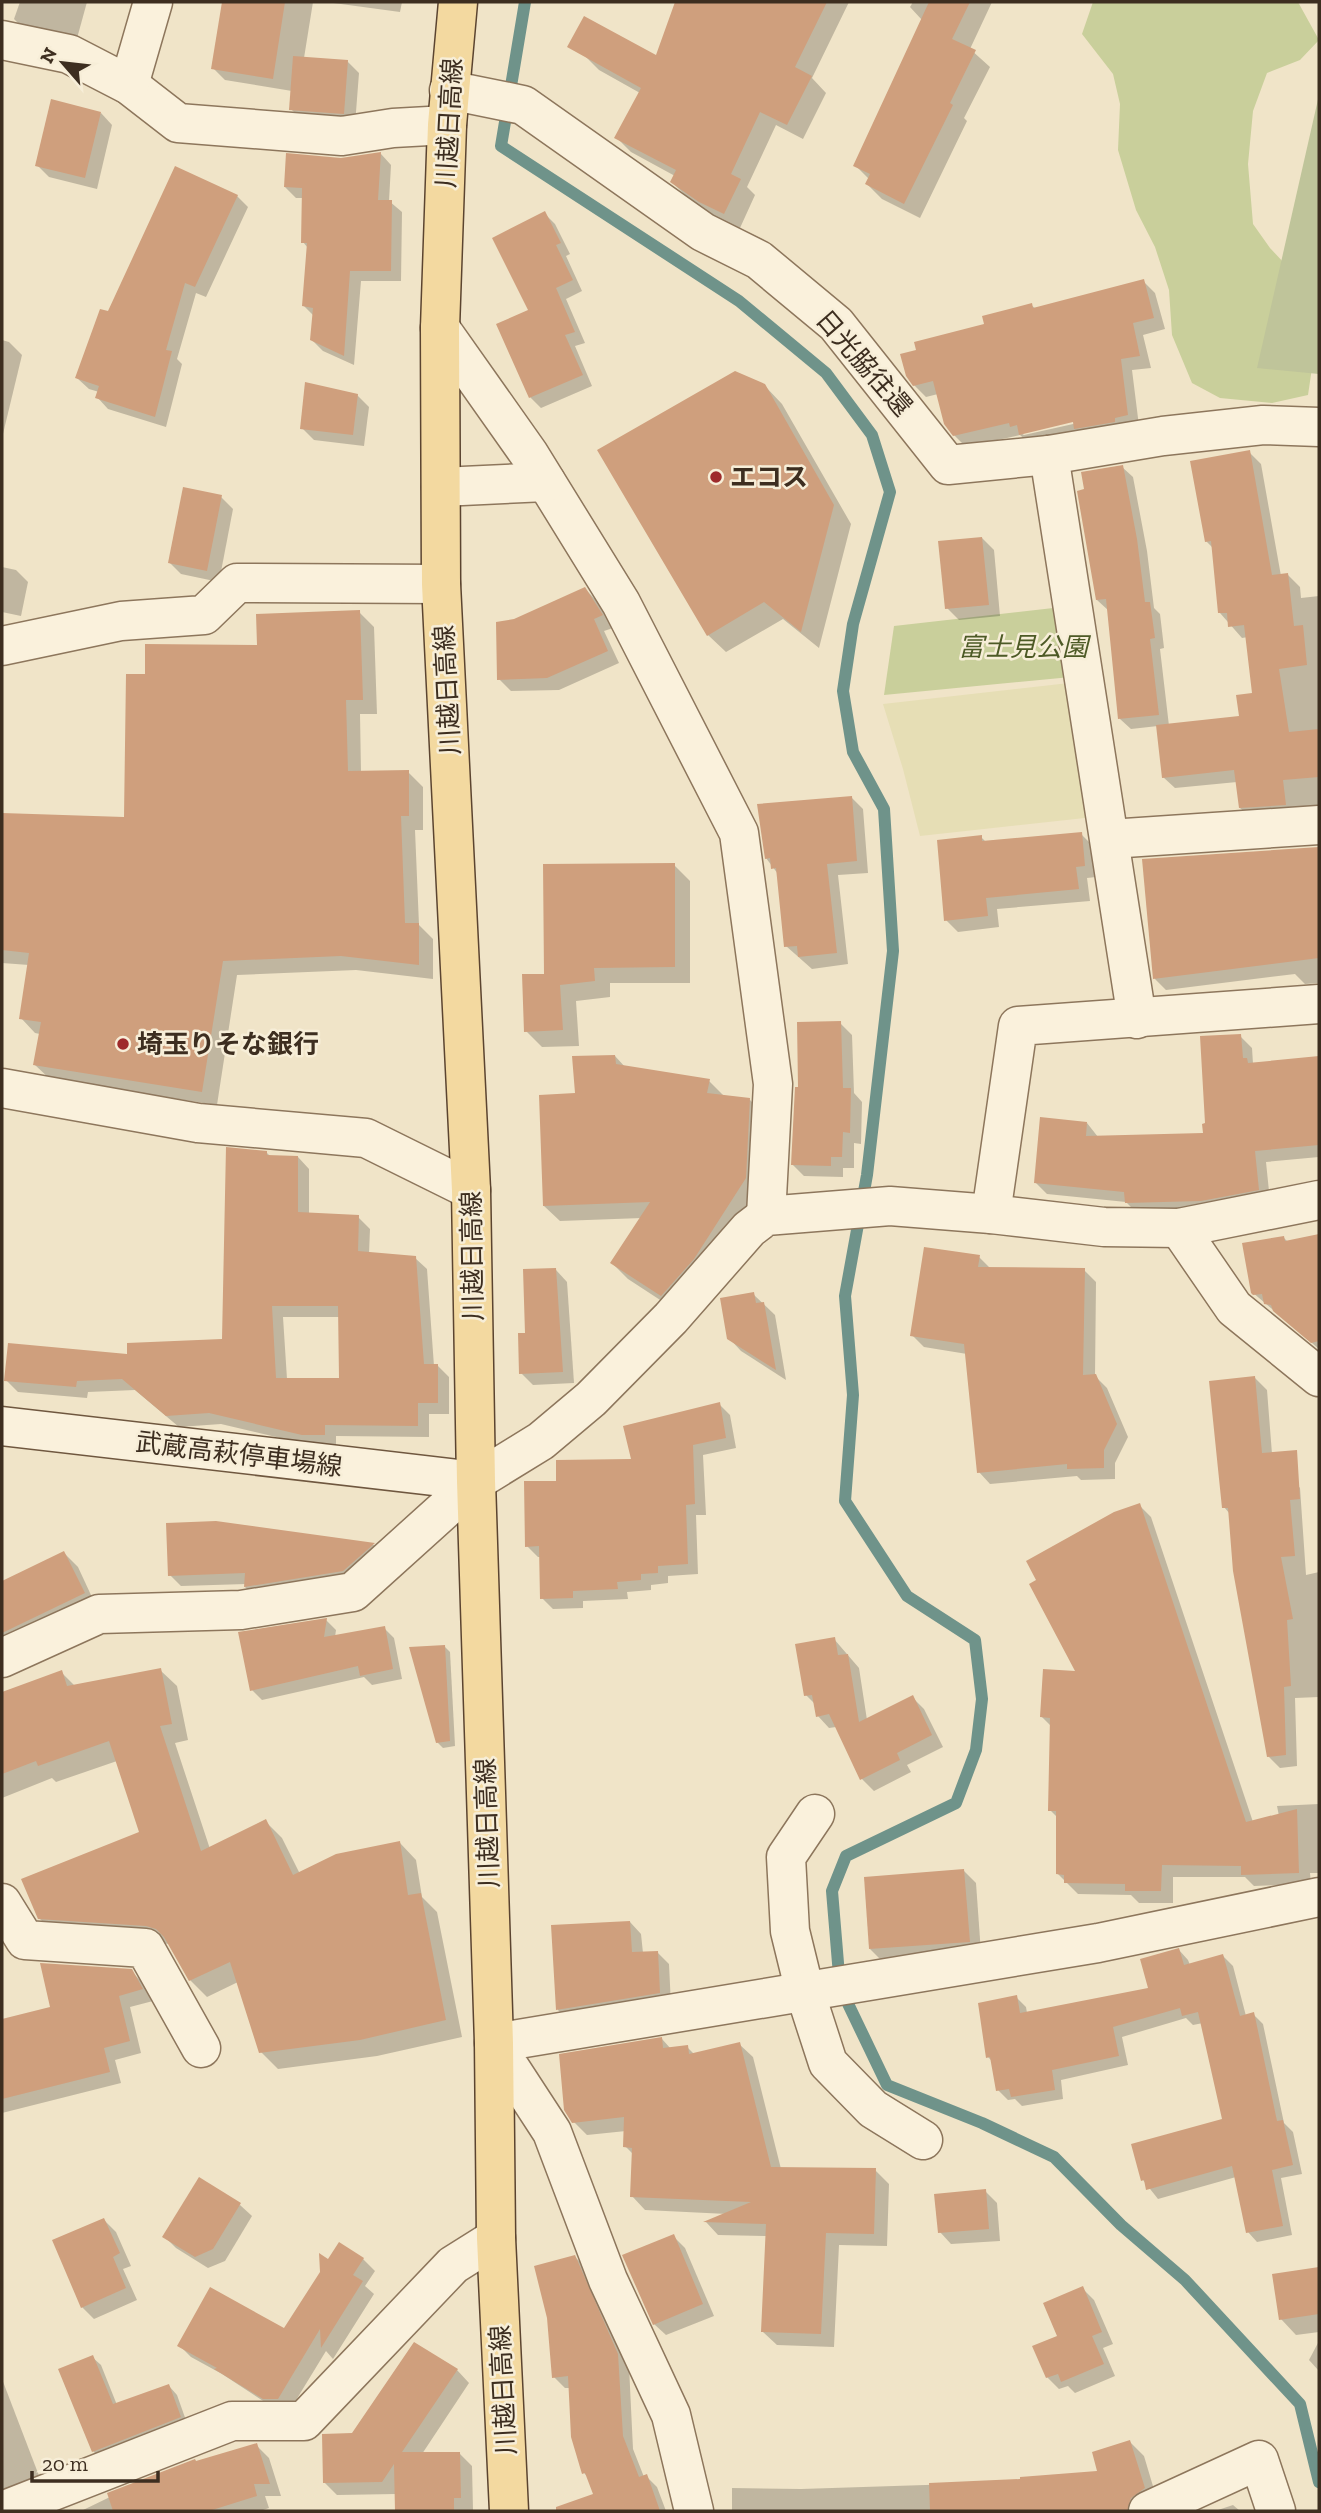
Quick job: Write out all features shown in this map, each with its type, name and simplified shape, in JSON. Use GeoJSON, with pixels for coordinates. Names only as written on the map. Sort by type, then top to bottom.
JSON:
{"type":"FeatureCollection","features":[{"type":"Feature","properties":{"kind":"main road","name":"川越日高線"},"geometry":{"type":"LineString","coordinates":[[457,2],[448,108],[440,328],[441,584],[471,1190],[476,1481],[494,2043],[496,2238],[509,2511]]}},
{"type":"Feature","properties":{"kind":"street"},"geometry":{"type":"LineString","coordinates":[[129,85],[153,2]]}},
{"type":"Feature","properties":{"kind":"street","name":"日光脇往還"},"geometry":{"type":"LineString","coordinates":[[2,40],[69,54],[129,85],[178,123],[342,136],[393,128],[448,108],[486,98],[523,105],[703,232],[760,260],[836,324],[948,465],[1049,455],[1163,436],[1262,425],[1319,427]]}},
{"type":"Feature","properties":{"kind":"street"},"geometry":{"type":"LineString","coordinates":[[440,328],[546,482],[621,603],[739,833],[773,1084],[766,1216]]}},
{"type":"Feature","properties":{"kind":"street"},"geometry":{"type":"LineString","coordinates":[[1049,455],[1137,1019]]}},
{"type":"Feature","properties":{"kind":"street"},"geometry":{"type":"LineString","coordinates":[[441,486],[546,482]]}},
{"type":"Feature","properties":{"kind":"street"},"geometry":{"type":"LineString","coordinates":[[2,646],[121,621],[204,615],[237,583],[441,584]]}},
{"type":"Feature","properties":{"kind":"street"},"geometry":{"type":"LineString","coordinates":[[1110,839],[1319,825]]}},
{"type":"Feature","properties":{"kind":"street"},"geometry":{"type":"LineString","coordinates":[[991,1214],[1018,1026],[1319,1004]]}},
{"type":"Feature","properties":{"kind":"street"},"geometry":{"type":"LineString","coordinates":[[2,1088],[198,1122],[366,1138],[471,1190]]}},
{"type":"Feature","properties":{"kind":"street"},"geometry":{"type":"LineString","coordinates":[[2,1658],[99,1614],[241,1610],[353,1592],[476,1481],[541,1441],[591,1399],[671,1318],[749,1229],[766,1216],[890,1206],[1104,1227],[1179,1228],[1319,1200]]}},
{"type":"Feature","properties":{"kind":"street"},"geometry":{"type":"LineString","coordinates":[[1179,1228],[1234,1308],[1319,1377]]}},
{"type":"Feature","properties":{"kind":"street","name":"武蔵高萩停車場線"},"geometry":{"type":"LineString","coordinates":[[2,1426],[476,1481]]}},
{"type":"Feature","properties":{"kind":"street"},"geometry":{"type":"LineString","coordinates":[[816,1814],[786,1857],[790,1931],[828,2063],[873,2109],[923,2140]]}},
{"type":"Feature","properties":{"kind":"street"},"geometry":{"type":"LineString","coordinates":[[694,2511],[671,2415],[608,2280],[552,2132],[494,2043],[1098,1943],[1319,1897]]}},
{"type":"Feature","properties":{"kind":"street"},"geometry":{"type":"LineString","coordinates":[[2,1903],[25,1940],[145,1948],[201,2049]]}},
{"type":"Feature","properties":{"kind":"street"},"geometry":{"type":"LineString","coordinates":[[2,2511],[232,2421],[304,2421],[453,2265],[496,2238]]}},
{"type":"Feature","properties":{"kind":"street"},"geometry":{"type":"LineString","coordinates":[[1148,2511],[1259,2460],[1276,2511]]}},
{"type":"Feature","properties":{"kind":"shaded area"},"geometry":{"type":"Polygon","coordinates":[[[1069,683],[1094,817],[920,836],[883,704],[1069,683]]]}},
{"type":"Feature","properties":{"kind":"green space"},"geometry":{"type":"Polygon","coordinates":[[[1093,2],[1298,2],[1319,40],[1300,60],[1267,73],[1253,111],[1248,164],[1253,224],[1270,248],[1317,298],[1317,334],[1308,395],[1272,403],[1220,398],[1192,383],[1172,335],[1169,290],[1155,247],[1136,210],[1118,150],[1120,104],[1113,74],[1082,34],[1093,2]]]}},
{"type":"Feature","properties":{"kind":"green space"},"geometry":{"type":"Polygon","coordinates":[[[1319,95],[1319,374],[1257,368],[1319,95]]]}},
{"type":"Feature","properties":{"kind":"green space","name":"富士見公園"},"geometry":{"type":"Polygon","coordinates":[[[1062,607],[1071,677],[884,695],[894,626],[1062,607]]]}},
{"type":"Feature","properties":{"kind":"building"},"geometry":{"type":"Polygon","coordinates":[[[222,2],[285,2],[273,79],[211,69],[222,2]]]}},
{"type":"Feature","properties":{"kind":"building"},"geometry":{"type":"Polygon","coordinates":[[[675,2],[827,2],[795,67],[812,76],[787,125],[760,112],[731,174],[741,179],[724,214],[699,202],[670,182],[676,170],[614,138],[641,88],[567,47],[584,16],[656,55],[675,2]]]}},
{"type":"Feature","properties":{"kind":"building"},"geometry":{"type":"Polygon","coordinates":[[[929,2],[970,2],[952,39],[976,50],[950,103],[953,105],[904,204],[865,184],[870,174],[853,166],[929,2]]]}},
{"type":"Feature","properties":{"kind":"building"},"geometry":{"type":"Polygon","coordinates":[[[293,56],[348,60],[344,114],[289,110],[293,56]]]}},
{"type":"Feature","properties":{"kind":"building"},"geometry":{"type":"Polygon","coordinates":[[[51,99],[101,112],[85,178],[35,166],[51,99]]]}},
{"type":"Feature","properties":{"kind":"building"},"geometry":{"type":"Polygon","coordinates":[[[381,152],[378,200],[392,200],[391,271],[350,271],[344,356],[310,340],[313,308],[302,306],[307,243],[301,243],[302,188],[284,187],[286,153],[341,158],[381,152]]]}},
{"type":"Feature","properties":{"kind":"building"},"geometry":{"type":"Polygon","coordinates":[[[175,166],[238,195],[195,287],[185,283],[166,350],[172,351],[155,417],[95,398],[99,386],[75,378],[100,309],[108,311],[175,166]]]}},
{"type":"Feature","properties":{"kind":"building"},"geometry":{"type":"Polygon","coordinates":[[[545,211],[561,243],[556,245],[573,280],[556,288],[575,332],[565,335],[583,375],[529,398],[496,324],[528,310],[492,238],[545,211]]]}},
{"type":"Feature","properties":{"kind":"building"},"geometry":{"type":"Polygon","coordinates":[[[1144,279],[1154,318],[1133,323],[1140,356],[1121,359],[1128,415],[1115,418],[1115,422],[1074,429],[1073,422],[1019,435],[1017,425],[1010,427],[1009,423],[953,436],[944,424],[933,381],[913,386],[906,376],[900,354],[916,350],[914,342],[984,324],[982,316],[1032,303],[1033,308],[1144,279]]]}},
{"type":"Feature","properties":{"kind":"building","name":"エコス"},"geometry":{"type":"Polygon","coordinates":[[[735,371],[765,384],[834,505],[801,632],[764,602],[707,636],[597,450],[735,371]]]}},
{"type":"Feature","properties":{"kind":"building"},"geometry":{"type":"Polygon","coordinates":[[[305,382],[358,394],[353,435],[300,429],[305,382]]]}},
{"type":"Feature","properties":{"kind":"building"},"geometry":{"type":"Polygon","coordinates":[[[1250,450],[1272,575],[1288,573],[1294,626],[1303,625],[1307,665],[1279,669],[1289,732],[1319,729],[1319,777],[1283,780],[1286,805],[1239,808],[1234,770],[1162,778],[1156,725],[1239,716],[1236,695],[1252,693],[1244,625],[1228,627],[1227,613],[1218,613],[1211,541],[1205,542],[1190,461],[1250,450]]]}},
{"type":"Feature","properties":{"kind":"building"},"geometry":{"type":"Polygon","coordinates":[[[1123,465],[1145,602],[1150,602],[1155,638],[1150,639],[1159,715],[1118,719],[1106,599],[1096,600],[1077,491],[1084,489],[1081,472],[1123,465]]]}},
{"type":"Feature","properties":{"kind":"building"},"geometry":{"type":"Polygon","coordinates":[[[183,487],[222,495],[207,571],[168,563],[183,487]]]}},
{"type":"Feature","properties":{"kind":"building"},"geometry":{"type":"Polygon","coordinates":[[[982,537],[989,605],[945,609],[938,541],[982,537]]]}},
{"type":"Feature","properties":{"kind":"building"},"geometry":{"type":"Polygon","coordinates":[[[585,587],[603,615],[594,619],[608,651],[547,678],[497,680],[496,622],[514,619],[585,587]]]}},
{"type":"Feature","properties":{"kind":"building"},"geometry":{"type":"Polygon","coordinates":[[[360,610],[363,700],[346,700],[348,771],[409,770],[409,816],[401,816],[405,923],[419,923],[419,965],[341,956],[223,961],[202,1092],[33,1065],[41,1022],[19,1019],[29,953],[2,950],[2,813],[124,817],[126,674],[145,674],[145,644],[257,645],[256,614],[360,610]]]}},
{"type":"Feature","properties":{"kind":"building"},"geometry":{"type":"Polygon","coordinates":[[[852,796],[857,861],[827,864],[837,953],[798,957],[797,946],[784,947],[776,868],[771,869],[770,858],[765,859],[757,804],[852,796]]]}},
{"type":"Feature","properties":{"kind":"building"},"geometry":{"type":"Polygon","coordinates":[[[1082,832],[1085,866],[1076,867],[1079,889],[986,898],[988,916],[944,921],[937,840],[982,835],[982,841],[1082,832]]]}},
{"type":"Feature","properties":{"kind":"building"},"geometry":{"type":"Polygon","coordinates":[[[1319,847],[1319,958],[1153,979],[1142,859],[1319,847]]]}},
{"type":"Feature","properties":{"kind":"building"},"geometry":{"type":"Polygon","coordinates":[[[675,863],[675,967],[594,968],[595,981],[560,985],[563,1030],[524,1032],[522,974],[544,974],[543,864],[675,863]]]}},
{"type":"Feature","properties":{"kind":"building"},"geometry":{"type":"Polygon","coordinates":[[[841,1021],[843,1088],[851,1088],[850,1133],[843,1132],[842,1157],[831,1157],[831,1166],[791,1165],[795,1087],[798,1087],[797,1022],[841,1021]]]}},
{"type":"Feature","properties":{"kind":"building"},"geometry":{"type":"Polygon","coordinates":[[[1241,1034],[1243,1058],[1247,1058],[1248,1063],[1319,1056],[1319,1145],[1255,1151],[1259,1190],[1201,1201],[1125,1203],[1124,1192],[1034,1183],[1040,1117],[1087,1122],[1086,1136],[1203,1133],[1202,1124],[1205,1123],[1200,1036],[1241,1034]]]}},
{"type":"Feature","properties":{"kind":"building"},"geometry":{"type":"Polygon","coordinates":[[[615,1055],[616,1064],[710,1079],[707,1093],[750,1098],[746,1178],[694,1259],[661,1296],[610,1263],[650,1202],[543,1206],[539,1095],[575,1093],[572,1056],[615,1055]]]}},
{"type":"Feature","properties":{"kind":"building"},"geometry":{"type":"Polygon","coordinates":[[[226,1147],[267,1151],[267,1155],[298,1156],[298,1212],[359,1215],[358,1251],[416,1256],[424,1364],[438,1364],[438,1403],[418,1403],[418,1426],[325,1425],[325,1435],[302,1435],[209,1413],[166,1416],[122,1379],[77,1381],[76,1387],[4,1381],[8,1343],[127,1354],[127,1343],[222,1339],[226,1147]],[[272,1306],[276,1378],[339,1378],[338,1306],[272,1306]]]}},
{"type":"Feature","properties":{"kind":"building"},"geometry":{"type":"Polygon","coordinates":[[[1319,1234],[1319,1341],[1311,1343],[1273,1311],[1271,1305],[1264,1304],[1262,1294],[1251,1293],[1242,1243],[1284,1236],[1285,1241],[1319,1234]]]}},
{"type":"Feature","properties":{"kind":"building"},"geometry":{"type":"Polygon","coordinates":[[[924,1247],[980,1255],[978,1267],[1085,1268],[1083,1375],[1096,1374],[1117,1424],[1104,1450],[1104,1468],[1067,1469],[1067,1464],[977,1473],[964,1344],[910,1336],[924,1247]]]}},
{"type":"Feature","properties":{"kind":"building"},"geometry":{"type":"Polygon","coordinates":[[[556,1268],[563,1372],[519,1374],[518,1333],[525,1333],[523,1269],[556,1268]]]}},
{"type":"Feature","properties":{"kind":"building"},"geometry":{"type":"Polygon","coordinates":[[[754,1292],[756,1303],[764,1302],[776,1370],[727,1339],[720,1298],[754,1292]]]}},
{"type":"Feature","properties":{"kind":"building"},"geometry":{"type":"Polygon","coordinates":[[[1255,1376],[1262,1453],[1297,1450],[1300,1499],[1290,1500],[1295,1556],[1281,1557],[1293,1619],[1287,1620],[1291,1686],[1284,1687],[1286,1755],[1267,1757],[1233,1571],[1228,1508],[1222,1508],[1209,1381],[1255,1376]]]}},
{"type":"Feature","properties":{"kind":"building"},"geometry":{"type":"Polygon","coordinates":[[[720,1402],[726,1438],[693,1445],[695,1504],[686,1505],[688,1564],[658,1566],[658,1573],[641,1574],[641,1580],[617,1582],[618,1589],[573,1591],[573,1598],[540,1599],[539,1546],[525,1547],[524,1481],[556,1481],[556,1460],[631,1459],[623,1426],[720,1402]]]}},
{"type":"Feature","properties":{"kind":"building"},"geometry":{"type":"Polygon","coordinates":[[[1140,1503],[1246,1822],[1297,1809],[1299,1873],[1241,1875],[1241,1866],[1162,1865],[1161,1891],[1125,1891],[1125,1884],[1064,1883],[1064,1875],[1056,1874],[1056,1811],[1048,1811],[1050,1718],[1040,1717],[1043,1669],[1075,1671],[1029,1584],[1036,1580],[1026,1561],[1114,1512],[1140,1503]]]}},
{"type":"Feature","properties":{"kind":"building"},"geometry":{"type":"Polygon","coordinates":[[[216,1521],[375,1543],[343,1571],[244,1587],[245,1573],[168,1576],[166,1523],[216,1521]]]}},
{"type":"Feature","properties":{"kind":"building"},"geometry":{"type":"Polygon","coordinates":[[[64,1551],[85,1593],[2,1633],[2,1581],[64,1551]]]}},
{"type":"Feature","properties":{"kind":"building"},"geometry":{"type":"Polygon","coordinates":[[[327,1618],[324,1637],[385,1626],[393,1669],[360,1676],[358,1666],[250,1691],[238,1632],[327,1618]]]}},
{"type":"Feature","properties":{"kind":"building"},"geometry":{"type":"Polygon","coordinates":[[[835,1637],[838,1655],[848,1654],[859,1722],[913,1695],[932,1735],[897,1753],[900,1760],[860,1780],[829,1714],[816,1717],[812,1695],[804,1696],[795,1644],[835,1637]]]}},
{"type":"Feature","properties":{"kind":"building"},"geometry":{"type":"Polygon","coordinates":[[[445,1645],[450,1741],[436,1743],[409,1647],[445,1645]]]}},
{"type":"Feature","properties":{"kind":"building"},"geometry":{"type":"Polygon","coordinates":[[[161,1668],[172,1724],[160,1726],[201,1851],[266,1819],[293,1875],[336,1854],[400,1841],[408,1895],[421,1893],[446,2020],[360,2040],[259,2053],[230,1962],[189,1981],[164,1937],[156,1929],[146,1926],[38,1919],[21,1879],[139,1832],[109,1741],[38,1766],[36,1761],[2,1774],[2,1692],[62,1670],[67,1686],[161,1668]]]}},
{"type":"Feature","properties":{"kind":"building"},"geometry":{"type":"Polygon","coordinates":[[[964,1869],[970,1942],[869,1949],[864,1877],[964,1869]]]}},
{"type":"Feature","properties":{"kind":"building"},"geometry":{"type":"Polygon","coordinates":[[[630,1921],[632,1952],[658,1951],[660,1993],[556,2010],[551,1925],[630,1921]]]}},
{"type":"Feature","properties":{"kind":"building"},"geometry":{"type":"Polygon","coordinates":[[[1179,1948],[1184,1965],[1223,1954],[1240,2016],[1254,2012],[1277,2121],[1283,2120],[1293,2165],[1272,2170],[1283,2226],[1246,2233],[1232,2166],[1146,2190],[1144,2180],[1141,2181],[1131,2144],[1222,2119],[1198,2012],[1182,2016],[1180,2008],[1113,2027],[1119,2056],[1052,2070],[1055,2090],[1011,2097],[1009,2089],[996,2091],[990,2057],[986,2058],[978,2003],[1017,1995],[1020,2013],[1148,1988],[1140,1959],[1179,1948]]]}},
{"type":"Feature","properties":{"kind":"building"},"geometry":{"type":"Polygon","coordinates":[[[40,1963],[132,1969],[143,1989],[119,1996],[130,2041],[104,2048],[110,2072],[2,2099],[2,2019],[50,2007],[40,1963]]]}},
{"type":"Feature","properties":{"kind":"building"},"geometry":{"type":"Polygon","coordinates":[[[662,2037],[663,2048],[688,2045],[689,2054],[740,2042],[771,2167],[876,2168],[874,2234],[826,2233],[821,2334],[761,2332],[766,2224],[703,2222],[751,2202],[630,2197],[632,2148],[623,2147],[624,2117],[572,2123],[564,2110],[559,2054],[662,2037]]]}},
{"type":"Feature","properties":{"kind":"building"},"geometry":{"type":"Polygon","coordinates":[[[199,2177],[241,2203],[213,2249],[195,2257],[162,2237],[199,2177]]]}},
{"type":"Feature","properties":{"kind":"building"},"geometry":{"type":"Polygon","coordinates":[[[986,2189],[989,2229],[938,2233],[934,2194],[986,2189]]]}},
{"type":"Feature","properties":{"kind":"building"},"geometry":{"type":"Polygon","coordinates":[[[104,2218],[120,2253],[113,2257],[126,2288],[81,2308],[52,2240],[104,2218]]]}},
{"type":"Feature","properties":{"kind":"building"},"geometry":{"type":"Polygon","coordinates":[[[674,2234],[703,2304],[653,2325],[622,2255],[674,2234]]]}},
{"type":"Feature","properties":{"kind":"building"},"geometry":{"type":"Polygon","coordinates":[[[339,2242],[364,2258],[353,2275],[363,2281],[321,2348],[320,2329],[278,2399],[263,2399],[214,2369],[217,2368],[177,2346],[210,2287],[284,2328],[320,2272],[319,2253],[328,2259],[339,2242]]]}},
{"type":"Feature","properties":{"kind":"building"},"geometry":{"type":"Polygon","coordinates":[[[575,2255],[618,2354],[623,2436],[639,2477],[647,2474],[660,2511],[556,2511],[556,2507],[593,2494],[585,2473],[582,2474],[571,2437],[568,2376],[552,2378],[547,2318],[534,2266],[575,2255]]]}},
{"type":"Feature","properties":{"kind":"building"},"geometry":{"type":"Polygon","coordinates":[[[1319,2267],[1319,2314],[1279,2320],[1272,2274],[1319,2267]]]}},
{"type":"Feature","properties":{"kind":"building"},"geometry":{"type":"Polygon","coordinates":[[[1083,2286],[1102,2332],[1092,2336],[1104,2364],[1061,2382],[1058,2374],[1046,2378],[1032,2346],[1057,2336],[1043,2303],[1083,2286]]]}},
{"type":"Feature","properties":{"kind":"building"},"geometry":{"type":"Polygon","coordinates":[[[414,2342],[458,2369],[402,2452],[460,2452],[461,2498],[454,2498],[454,2511],[395,2511],[394,2464],[382,2482],[323,2483],[322,2434],[352,2433],[414,2342]]]}},
{"type":"Feature","properties":{"kind":"building"},"geometry":{"type":"Polygon","coordinates":[[[93,2355],[113,2404],[169,2384],[181,2417],[92,2452],[58,2369],[93,2355]]]}},
{"type":"Feature","properties":{"kind":"building"},"geometry":{"type":"Polygon","coordinates":[[[1130,2440],[1145,2488],[1131,2498],[1127,2511],[930,2511],[929,2483],[1020,2479],[1097,2471],[1092,2452],[1130,2440]]]}},
{"type":"Feature","properties":{"kind":"building"},"geometry":{"type":"Polygon","coordinates":[[[257,2443],[270,2484],[254,2484],[257,2496],[209,2511],[113,2511],[107,2493],[195,2459],[196,2461],[257,2443]]]}},
{"type":"Feature","properties":{"kind":"waterway"},"geometry":{"type":"LineString","coordinates":[[525,2],[501,146],[739,301],[826,373],[872,435],[890,492],[853,624],[843,691],[853,752],[884,809],[893,951],[867,1175],[845,1296],[853,1395],[845,1501],[907,1596],[975,1640],[982,1699],[976,1750],[956,1803],[846,1856],[832,1891],[840,1987],[887,2085],[982,2123],[1054,2157],[1121,2225],[1185,2280],[1300,2404],[1319,2482]]}},
{"type":"Feature","properties":{"kind":"place","name":"エコス"},"geometry":{"type":"Point","coordinates":[716,477]}},
{"type":"Feature","properties":{"kind":"place","name":"埼玉りそな銀行"},"geometry":{"type":"Point","coordinates":[123,1044]}}]}
